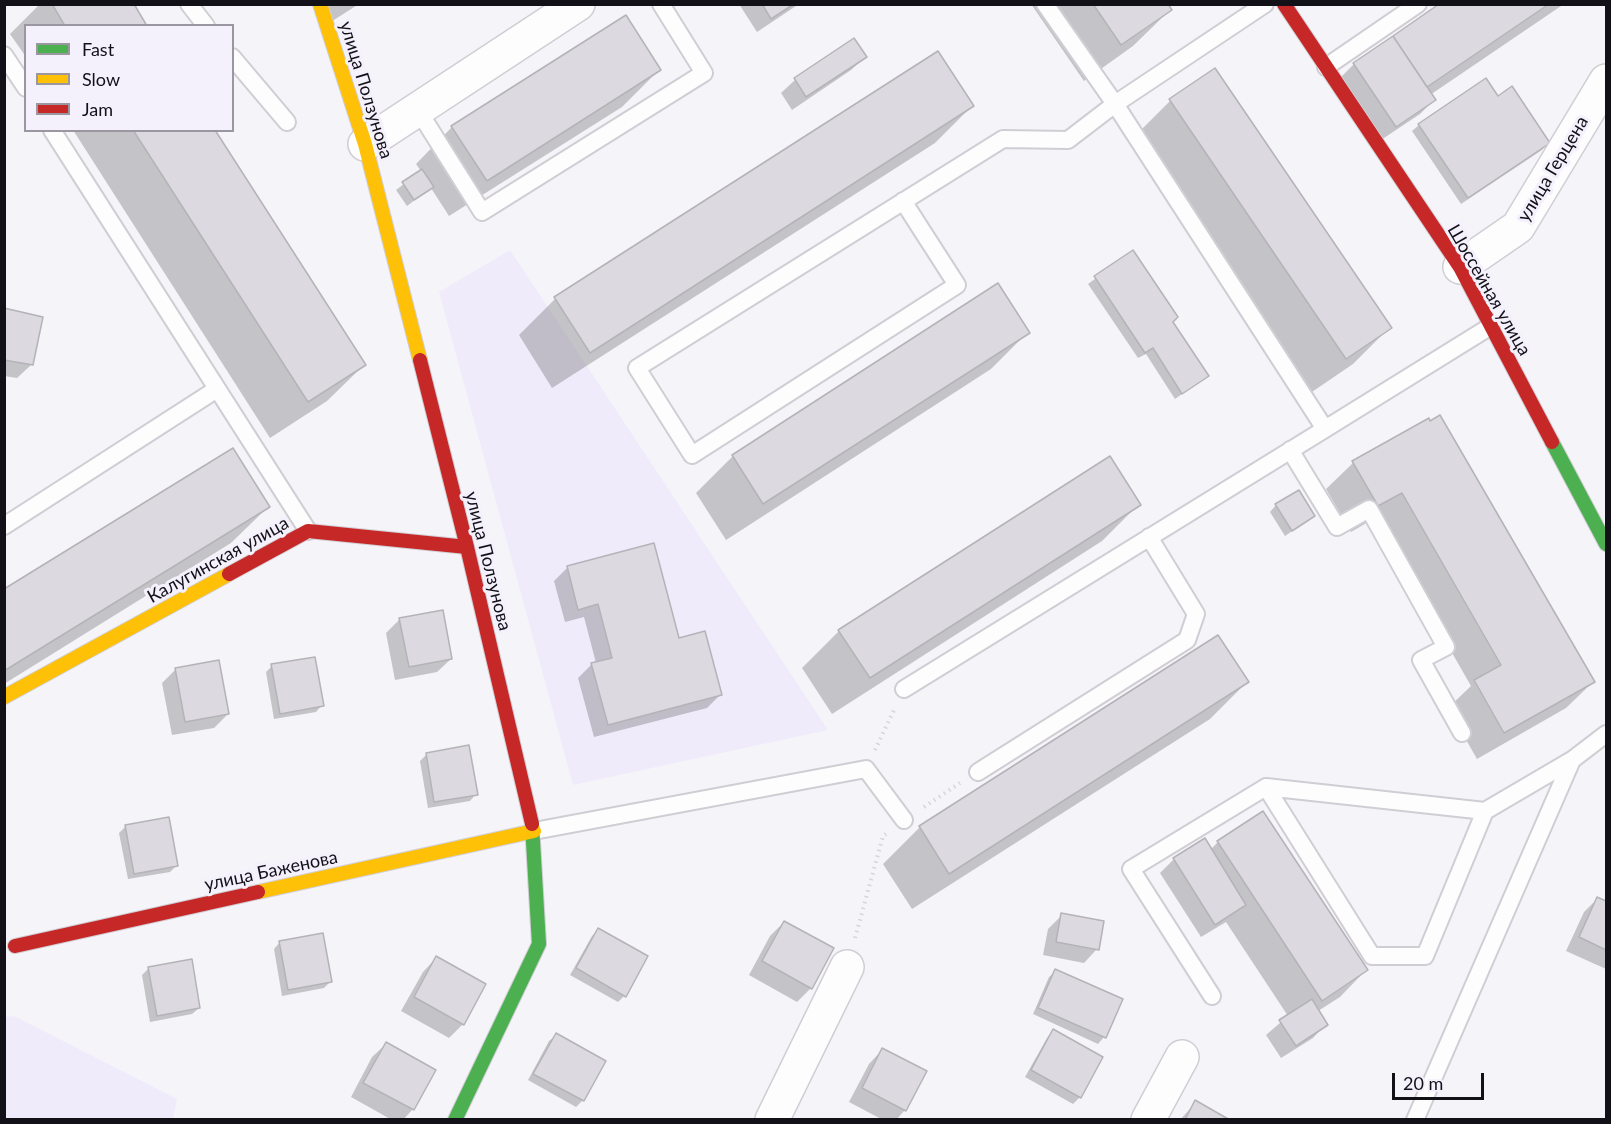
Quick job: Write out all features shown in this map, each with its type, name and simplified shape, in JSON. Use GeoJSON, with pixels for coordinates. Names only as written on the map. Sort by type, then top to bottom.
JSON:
{"type":"FeatureCollection","features":[{"type":"Feature","properties":{"kind":"street","name":"улица Ползунова"},"geometry":{"type":"LineString","coordinates":[[320,4],[365,144],[467,547],[534,831],[538,944],[455,1119]]}},
{"type":"Feature","properties":{"kind":"street"},"geometry":{"type":"LineString","coordinates":[[365,144],[578,4]]}},
{"type":"Feature","properties":{"kind":"street","name":"Шоссейная улица"},"geometry":{"type":"LineString","coordinates":[[1284,4],[1460,267],[1604,532]]}},
{"type":"Feature","properties":{"kind":"street","name":"улица Герцена"},"geometry":{"type":"LineString","coordinates":[[1460,267],[1518,227],[1606,81]]}},
{"type":"Feature","properties":{"kind":"street","name":"Калугинская улица"},"geometry":{"type":"LineString","coordinates":[[4,697],[308,531],[467,547]]}},
{"type":"Feature","properties":{"kind":"street","name":"улица Баженова"},"geometry":{"type":"LineString","coordinates":[[15,946],[534,831]]}},
{"type":"Feature","properties":{"kind":"street"},"geometry":{"type":"LineString","coordinates":[[772,1119],[847,967]]}},
{"type":"Feature","properties":{"kind":"street"},"geometry":{"type":"LineString","coordinates":[[1148,1119],[1182,1057]]}},
{"type":"Feature","properties":{"kind":"lane"},"geometry":{"type":"LineString","coordinates":[[189,4],[204,24]]}},
{"type":"Feature","properties":{"kind":"lane"},"geometry":{"type":"LineString","coordinates":[[418,110],[482,212],[704,73],[661,4]]}},
{"type":"Feature","properties":{"kind":"lane"},"geometry":{"type":"LineString","coordinates":[[1046,4],[1115,104],[1325,429]]}},
{"type":"Feature","properties":{"kind":"lane"},"geometry":{"type":"LineString","coordinates":[[903,201],[957,285],[692,455],[637,368],[903,201],[1003,139],[1068,140],[1115,104],[1265,4]]}},
{"type":"Feature","properties":{"kind":"lane"},"geometry":{"type":"LineString","coordinates":[[1326,67],[1418,4]]}},
{"type":"Feature","properties":{"kind":"lane"},"geometry":{"type":"LineString","coordinates":[[4,55],[24,85]]}},
{"type":"Feature","properties":{"kind":"lane"},"geometry":{"type":"LineString","coordinates":[[234,59],[287,122]]}},
{"type":"Feature","properties":{"kind":"lane"},"geometry":{"type":"LineString","coordinates":[[53,132],[308,531]]}},
{"type":"Feature","properties":{"kind":"lane"},"geometry":{"type":"LineString","coordinates":[[904,689],[1491,326]]}},
{"type":"Feature","properties":{"kind":"lane"},"geometry":{"type":"LineString","coordinates":[[4,526],[217,389]]}},
{"type":"Feature","properties":{"kind":"lane"},"geometry":{"type":"LineString","coordinates":[[1290,450],[1337,527],[1369,509],[1446,647],[1421,660],[1462,733]]}},
{"type":"Feature","properties":{"kind":"lane"},"geometry":{"type":"LineString","coordinates":[[978,772],[1186,640],[1196,614],[1149,537]]}},
{"type":"Feature","properties":{"kind":"lane"},"geometry":{"type":"LineString","coordinates":[[1212,996],[1131,869],[1266,787],[1485,811],[1572,760],[1606,734]]}},
{"type":"Feature","properties":{"kind":"lane"},"geometry":{"type":"LineString","coordinates":[[1415,1119],[1572,760]]}},
{"type":"Feature","properties":{"kind":"lane"},"geometry":{"type":"LineString","coordinates":[[534,831],[866,769],[903,820]]}},
{"type":"Feature","properties":{"kind":"lane"},"geometry":{"type":"LineString","coordinates":[[1266,787],[1372,956],[1425,956],[1485,811]]}},
{"type":"Feature","properties":{"kind":"path"},"geometry":{"type":"LineString","coordinates":[[866,769],[904,689]]}},
{"type":"Feature","properties":{"kind":"path"},"geometry":{"type":"LineString","coordinates":[[847,967],[883,836],[903,820],[978,772]]}},
{"type":"Feature","properties":{"kind":"shaded area"},"geometry":{"type":"Polygon","coordinates":[[[510,250],[828,730],[573,785],[439,292],[510,250]]]}},
{"type":"Feature","properties":{"kind":"shaded area"},"geometry":{"type":"Polygon","coordinates":[[[14,1016],[177,1099],[173,1119],[5,1119],[5,1017],[14,1016]]]}},
{"type":"Feature","properties":{"kind":"building"},"geometry":{"type":"Polygon","coordinates":[[[52,4],[134,4],[146,24],[64,24],[52,4]]]}},
{"type":"Feature","properties":{"kind":"building"},"geometry":{"type":"Polygon","coordinates":[[[762,4],[794,4],[771,19],[762,4]]]}},
{"type":"Feature","properties":{"kind":"building"},"geometry":{"type":"Polygon","coordinates":[[[1093,4],[1168,4],[1172,10],[1121,45],[1093,4]]]}},
{"type":"Feature","properties":{"kind":"building"},"geometry":{"type":"Polygon","coordinates":[[[1439,4],[1549,4],[1427,87],[1393,36],[1439,4]]]}},
{"type":"Feature","properties":{"kind":"building"},"geometry":{"type":"Polygon","coordinates":[[[626,15],[661,70],[487,181],[451,126],[626,15]]]}},
{"type":"Feature","properties":{"kind":"building"},"geometry":{"type":"Polygon","coordinates":[[[1393,36],[1436,100],[1396,127],[1353,63],[1393,36]]]}},
{"type":"Feature","properties":{"kind":"building"},"geometry":{"type":"Polygon","coordinates":[[[854,38],[867,57],[806,97],[794,78],[854,38]]]}},
{"type":"Feature","properties":{"kind":"building"},"geometry":{"type":"Polygon","coordinates":[[[938,51],[974,106],[590,353],[554,297],[938,51]]]}},
{"type":"Feature","properties":{"kind":"building"},"geometry":{"type":"Polygon","coordinates":[[[1215,68],[1392,328],[1346,359],[1169,99],[1215,68]]]}},
{"type":"Feature","properties":{"kind":"building"},"geometry":{"type":"Polygon","coordinates":[[[1486,78],[1498,96],[1512,86],[1550,143],[1468,198],[1418,124],[1486,78]]]}},
{"type":"Feature","properties":{"kind":"building"},"geometry":{"type":"Polygon","coordinates":[[[134,132],[216,132],[366,365],[308,402],[134,132]]]}},
{"type":"Feature","properties":{"kind":"building"},"geometry":{"type":"Polygon","coordinates":[[[422,169],[434,187],[414,200],[402,182],[422,169]]]}},
{"type":"Feature","properties":{"kind":"building"},"geometry":{"type":"Polygon","coordinates":[[[1133,250],[1178,317],[1173,322],[1209,376],[1182,394],[1153,348],[1145,353],[1094,276],[1133,250]]]}},
{"type":"Feature","properties":{"kind":"building"},"geometry":{"type":"Polygon","coordinates":[[[998,283],[1030,333],[763,504],[732,455],[998,283]]]}},
{"type":"Feature","properties":{"kind":"building"},"geometry":{"type":"Polygon","coordinates":[[[4,308],[43,317],[33,365],[4,360],[4,308]]]}},
{"type":"Feature","properties":{"kind":"building"},"geometry":{"type":"Polygon","coordinates":[[[1440,415],[1595,682],[1504,733],[1474,680],[1501,665],[1402,493],[1378,506],[1352,461],[1429,418],[1430,421],[1440,415]]]}},
{"type":"Feature","properties":{"kind":"building"},"geometry":{"type":"Polygon","coordinates":[[[233,448],[270,507],[4,671],[4,589],[233,448]]]}},
{"type":"Feature","properties":{"kind":"building"},"geometry":{"type":"Polygon","coordinates":[[[1110,456],[1141,505],[870,678],[838,630],[1110,456]]]}},
{"type":"Feature","properties":{"kind":"building"},"geometry":{"type":"Polygon","coordinates":[[[1299,490],[1315,516],[1292,531],[1275,504],[1299,490]]]}},
{"type":"Feature","properties":{"kind":"building"},"geometry":{"type":"Polygon","coordinates":[[[654,543],[679,638],[705,631],[722,695],[608,725],[591,663],[612,658],[598,604],[578,610],[567,566],[654,543]]]}},
{"type":"Feature","properties":{"kind":"building"},"geometry":{"type":"Polygon","coordinates":[[[443,610],[452,659],[409,667],[399,618],[443,610]]]}},
{"type":"Feature","properties":{"kind":"building"},"geometry":{"type":"Polygon","coordinates":[[[1218,635],[1249,682],[949,874],[919,826],[1218,635]]]}},
{"type":"Feature","properties":{"kind":"building"},"geometry":{"type":"Polygon","coordinates":[[[315,657],[324,706],[280,714],[271,664],[315,657]]]}},
{"type":"Feature","properties":{"kind":"building"},"geometry":{"type":"Polygon","coordinates":[[[219,660],[229,714],[185,722],[175,668],[219,660]]]}},
{"type":"Feature","properties":{"kind":"building"},"geometry":{"type":"Polygon","coordinates":[[[469,745],[478,795],[434,802],[426,753],[469,745]]]}},
{"type":"Feature","properties":{"kind":"building"},"geometry":{"type":"Polygon","coordinates":[[[1263,811],[1368,970],[1322,1001],[1217,841],[1263,811]]]}},
{"type":"Feature","properties":{"kind":"building"},"geometry":{"type":"Polygon","coordinates":[[[169,817],[178,866],[134,874],[125,825],[169,817]]]}},
{"type":"Feature","properties":{"kind":"building"},"geometry":{"type":"Polygon","coordinates":[[[1205,838],[1246,905],[1215,925],[1173,858],[1205,838]]]}},
{"type":"Feature","properties":{"kind":"building"},"geometry":{"type":"Polygon","coordinates":[[[1597,897],[1606,901],[1606,950],[1579,937],[1597,897]]]}},
{"type":"Feature","properties":{"kind":"building"},"geometry":{"type":"Polygon","coordinates":[[[1061,913],[1104,921],[1099,950],[1056,942],[1061,913]]]}},
{"type":"Feature","properties":{"kind":"building"},"geometry":{"type":"Polygon","coordinates":[[[784,921],[834,948],[812,989],[762,961],[784,921]]]}},
{"type":"Feature","properties":{"kind":"building"},"geometry":{"type":"Polygon","coordinates":[[[598,928],[648,956],[626,997],[576,968],[598,928]]]}},
{"type":"Feature","properties":{"kind":"building"},"geometry":{"type":"Polygon","coordinates":[[[323,933],[332,982],[288,990],[279,941],[323,933]]]}},
{"type":"Feature","properties":{"kind":"building"},"geometry":{"type":"Polygon","coordinates":[[[436,956],[486,984],[464,1025],[414,997],[436,956]]]}},
{"type":"Feature","properties":{"kind":"building"},"geometry":{"type":"Polygon","coordinates":[[[192,959],[200,1008],[157,1016],[148,967],[192,959]]]}},
{"type":"Feature","properties":{"kind":"building"},"geometry":{"type":"Polygon","coordinates":[[[1055,969],[1123,999],[1106,1038],[1038,1008],[1055,969]]]}},
{"type":"Feature","properties":{"kind":"building"},"geometry":{"type":"Polygon","coordinates":[[[1312,999],[1328,1025],[1296,1046],[1279,1020],[1312,999]]]}},
{"type":"Feature","properties":{"kind":"building"},"geometry":{"type":"Polygon","coordinates":[[[1053,1029],[1103,1057],[1081,1098],[1031,1070],[1053,1029]]]}},
{"type":"Feature","properties":{"kind":"building"},"geometry":{"type":"Polygon","coordinates":[[[556,1033],[606,1061],[584,1101],[533,1074],[556,1033]]]}},
{"type":"Feature","properties":{"kind":"building"},"geometry":{"type":"Polygon","coordinates":[[[386,1042],[436,1070],[414,1110],[363,1083],[386,1042]]]}},
{"type":"Feature","properties":{"kind":"building"},"geometry":{"type":"Polygon","coordinates":[[[882,1048],[927,1071],[906,1111],[862,1088],[882,1048]]]}},
{"type":"Feature","properties":{"kind":"building"},"geometry":{"type":"Polygon","coordinates":[[[1195,1100],[1230,1120],[1185,1120],[1195,1100]]]}},
{"type":"Feature","properties":{"kind":"traffic: fast"},"geometry":{"type":"LineString","coordinates":[[1552,442],[1606,544]]}},
{"type":"Feature","properties":{"kind":"traffic: fast"},"geometry":{"type":"LineString","coordinates":[[455,1120],[539,944],[532,824]]}},
{"type":"Feature","properties":{"kind":"traffic: slow"},"geometry":{"type":"LineString","coordinates":[[320,4],[365,144],[420,360]]}},
{"type":"Feature","properties":{"kind":"traffic: slow"},"geometry":{"type":"LineString","coordinates":[[4,697],[229,574]]}},
{"type":"Feature","properties":{"kind":"traffic: slow"},"geometry":{"type":"LineString","coordinates":[[258,892],[534,831]]}},
{"type":"Feature","properties":{"kind":"traffic: jam"},"geometry":{"type":"LineString","coordinates":[[1284,4],[1460,267],[1552,442]]}},
{"type":"Feature","properties":{"kind":"traffic: jam"},"geometry":{"type":"LineString","coordinates":[[420,360],[467,547],[532,824]]}},
{"type":"Feature","properties":{"kind":"traffic: jam"},"geometry":{"type":"LineString","coordinates":[[229,574],[308,531],[467,547]]}},
{"type":"Feature","properties":{"kind":"traffic: jam"},"geometry":{"type":"LineString","coordinates":[[15,946],[258,892]]}}]}
